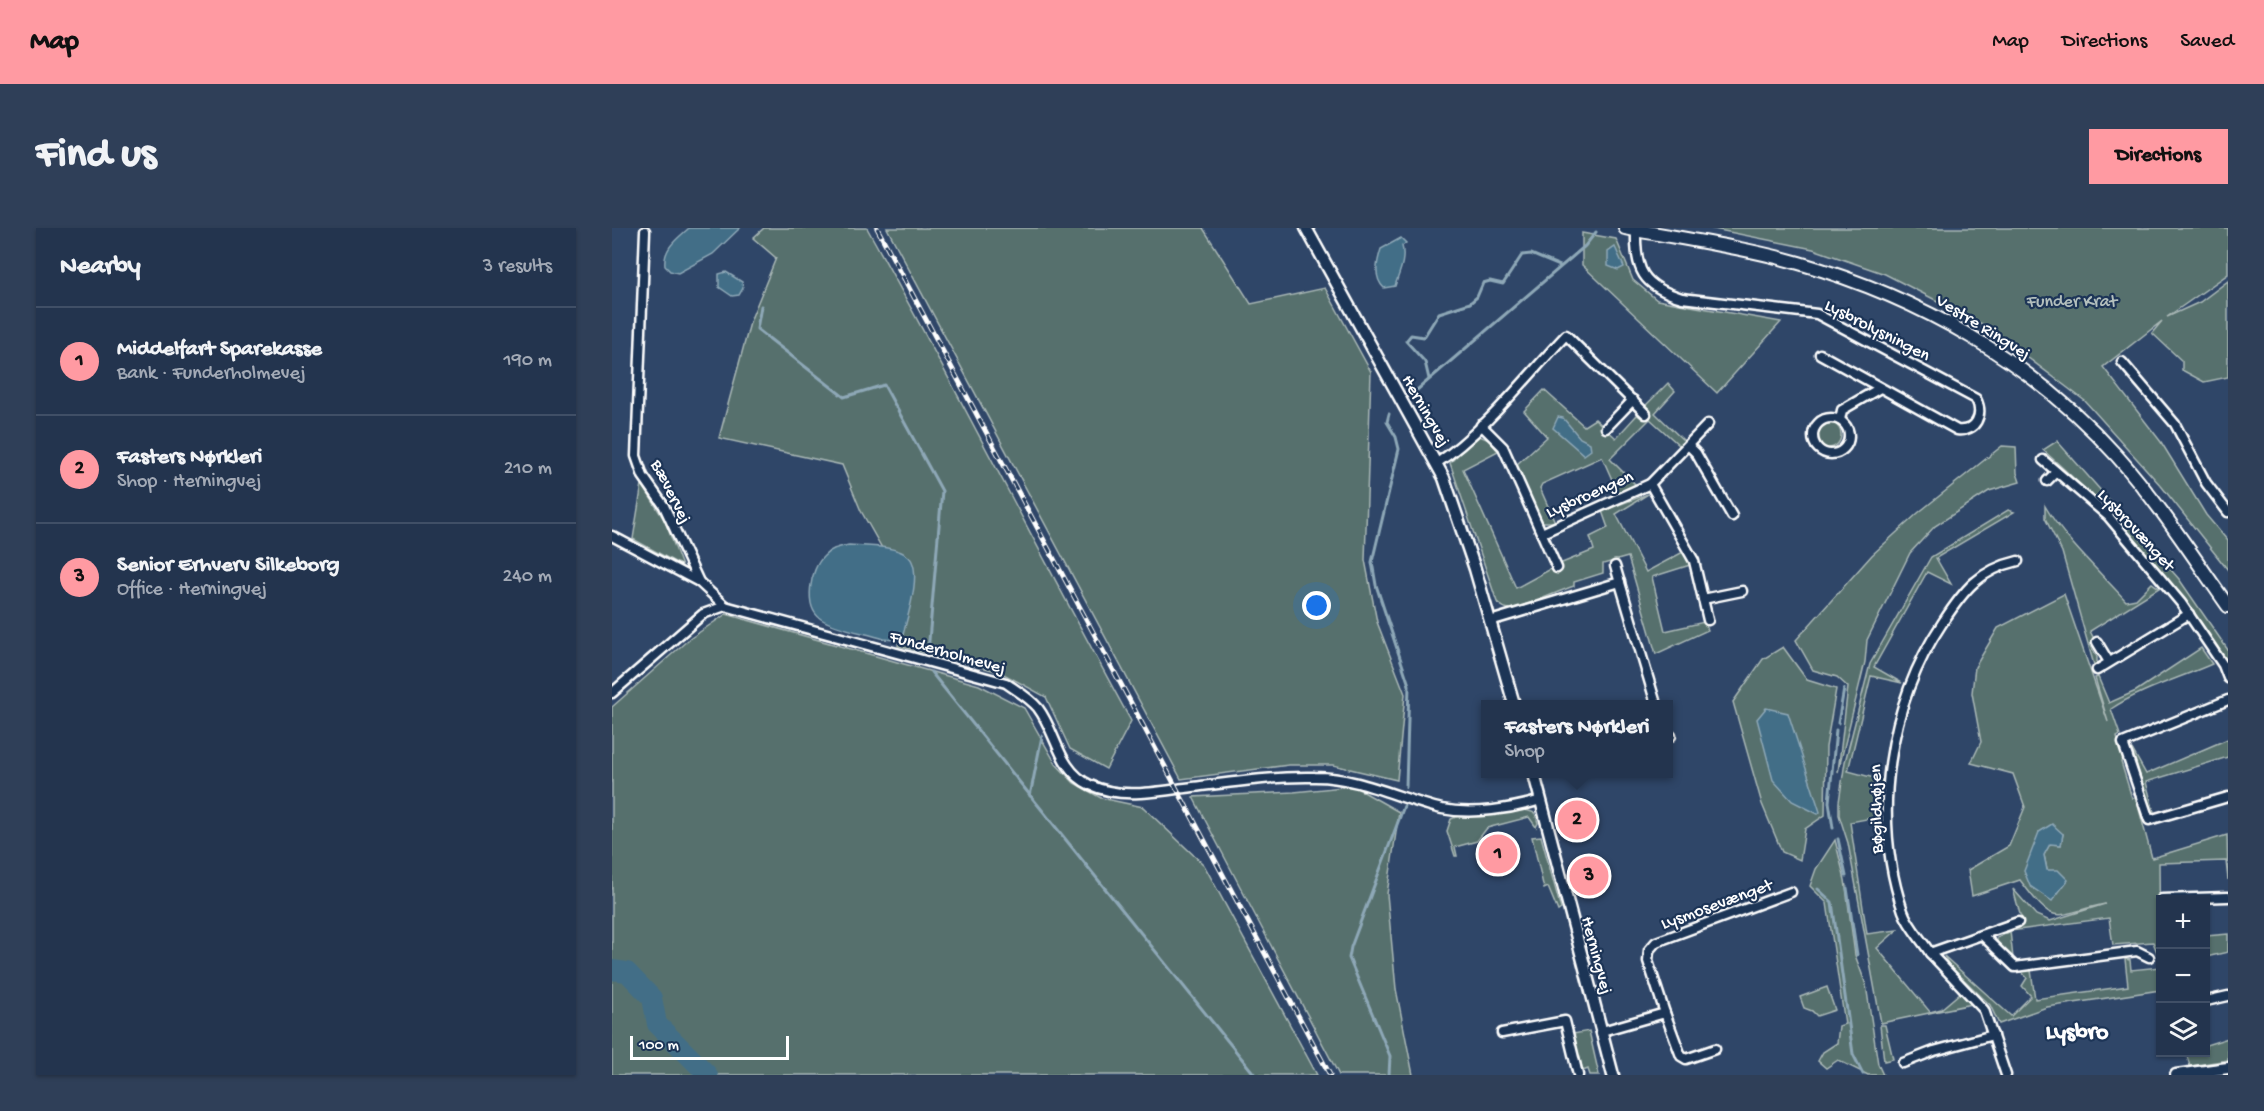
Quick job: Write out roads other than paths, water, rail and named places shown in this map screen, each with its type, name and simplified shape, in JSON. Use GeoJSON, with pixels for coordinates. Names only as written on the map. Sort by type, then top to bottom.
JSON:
{"type":"FeatureCollection","features":[{"type":"Feature","properties":{"kind":"main road","name":"Vestre Ringvej"},"geometry":{"type":"LineString","coordinates":[[1630,229],[1799,263],[1903,300],[1976,339],[2015,365],[2071,411],[2117,456],[2159,509],[2228,606]]}},
{"type":"Feature","properties":{"kind":"street","name":"Herningvej"},"geometry":{"type":"LineString","coordinates":[[1306,228],[1437,463],[1475,568],[1513,700]]}},
{"type":"Feature","properties":{"kind":"street","name":"Lysbrolysningen"},"geometry":{"type":"LineString","coordinates":[[1630,229],[1640,270],[1650,284],[1665,293],[1682,298],[1817,314],[1976,399],[1980,407],[1980,416],[1974,426],[1965,431],[1957,430],[1820,354]]}},
{"type":"Feature","properties":{"kind":"street","name":"Bævervej"},"geometry":{"type":"LineString","coordinates":[[645,231],[636,456],[643,476],[664,506],[699,582],[725,606]]}},
{"type":"Feature","properties":{"kind":"street"},"geometry":{"type":"LineString","coordinates":[[1437,463],[1452,453],[1481,425],[1566,335],[1646,414]]}},
{"type":"Feature","properties":{"kind":"street"},"geometry":{"type":"LineString","coordinates":[[2122,362],[2175,424],[2206,483],[2228,512]]}},
{"type":"Feature","properties":{"kind":"street"},"geometry":{"type":"LineString","coordinates":[[1840,420],[1825,418],[1814,429],[1813,440],[1822,452],[1837,453],[1846,447],[1849,432],[1840,420],[1842,410],[1880,388]]}},
{"type":"Feature","properties":{"kind":"street"},"geometry":{"type":"LineString","coordinates":[[1606,428],[1633,400]]}},
{"type":"Feature","properties":{"kind":"street","name":"Lysbroengen"},"geometry":{"type":"LineString","coordinates":[[1542,533],[1650,484],[1708,424]]}},
{"type":"Feature","properties":{"kind":"street","name":"Lysbroengen"},"geometry":{"type":"LineString","coordinates":[[1481,425],[1503,447],[1557,568]]}},
{"type":"Feature","properties":{"kind":"street"},"geometry":{"type":"LineString","coordinates":[[1688,445],[1696,453],[1732,516]]}},
{"type":"Feature","properties":{"kind":"street","name":"Lysbrovænget"},"geometry":{"type":"LineString","coordinates":[[2043,460],[2108,516],[2189,614],[2223,665],[2228,678]]}},
{"type":"Feature","properties":{"kind":"street"},"geometry":{"type":"LineString","coordinates":[[2047,481],[2056,472]]}},
{"type":"Feature","properties":{"kind":"street","name":"Lysbroengen"},"geometry":{"type":"LineString","coordinates":[[1650,484],[1694,561],[1708,620]]}},
{"type":"Feature","properties":{"kind":"street"},"geometry":{"type":"LineString","coordinates":[[612,536],[699,582]]}},
{"type":"Feature","properties":{"kind":"street","name":"Bøgildhøjen"},"geometry":{"type":"LineString","coordinates":[[2006,1075],[1984,1010],[1930,953],[1904,913],[1891,853],[1889,767],[1897,723],[1910,682],[1932,638],[1958,600],[1981,575],[1996,566],[2018,561]]}},
{"type":"Feature","properties":{"kind":"street"},"geometry":{"type":"LineString","coordinates":[[1615,566],[1655,700]]}},
{"type":"Feature","properties":{"kind":"street"},"geometry":{"type":"LineString","coordinates":[[1490,621],[1620,582]]}},
{"type":"Feature","properties":{"kind":"street"},"geometry":{"type":"LineString","coordinates":[[1703,600],[1742,591]]}},
{"type":"Feature","properties":{"kind":"street"},"geometry":{"type":"LineString","coordinates":[[612,693],[703,614],[725,606]]}},
{"type":"Feature","properties":{"kind":"street","name":"Funderholmevej"},"geometry":{"type":"LineString","coordinates":[[725,606],[1005,683],[1024,695],[1040,710],[1062,759],[1074,773],[1089,785],[1110,791],[1141,794],[1314,777],[1347,780],[1443,809],[1484,810],[1541,800]]}},
{"type":"Feature","properties":{"kind":"street"},"geometry":{"type":"LineString","coordinates":[[2097,670],[2189,614]]}},
{"type":"Feature","properties":{"kind":"street"},"geometry":{"type":"LineString","coordinates":[[2097,642],[2109,662]]}},
{"type":"Feature","properties":{"kind":"street"},"geometry":{"type":"LineString","coordinates":[[2228,699],[2123,742],[2149,820],[2228,797]]}},
{"type":"Feature","properties":{"kind":"street","name":"Herningvej"},"geometry":{"type":"LineString","coordinates":[[1535,778],[1613,1075]]}},
{"type":"Feature","properties":{"kind":"street","name":"Lysmosevænget"},"geometry":{"type":"LineString","coordinates":[[1715,1049],[1686,1059],[1681,1056],[1648,961],[1649,950],[1656,942],[1791,892]]}},
{"type":"Feature","properties":{"kind":"street"},"geometry":{"type":"LineString","coordinates":[[2210,898],[2228,897]]}},
{"type":"Feature","properties":{"kind":"street"},"geometry":{"type":"LineString","coordinates":[[1930,953],[2018,922]]}},
{"type":"Feature","properties":{"kind":"street"},"geometry":{"type":"LineString","coordinates":[[1983,936],[2015,967],[2137,951],[2149,957]]}},
{"type":"Feature","properties":{"kind":"street"},"geometry":{"type":"LineString","coordinates":[[2210,1000],[2228,996]]}},
{"type":"Feature","properties":{"kind":"street"},"geometry":{"type":"LineString","coordinates":[[1602,1031],[1665,1013]]}},
{"type":"Feature","properties":{"kind":"street"},"geometry":{"type":"LineString","coordinates":[[1502,1033],[1565,1021],[1578,1075]]}},
{"type":"Feature","properties":{"kind":"street"},"geometry":{"type":"LineString","coordinates":[[1904,1063],[1934,1051],[1993,1035]]}},
{"type":"Feature","properties":{"kind":"street"},"geometry":{"type":"LineString","coordinates":[[2176,1075],[2228,1069]]}},
{"type":"Feature","properties":{"kind":"water"},"geometry":{"type":"Polygon","coordinates":[[[689,228],[740,228],[713,254],[678,273],[670,271],[665,266],[666,254],[672,244],[689,228]]]}},
{"type":"Feature","properties":{"kind":"water"},"geometry":{"type":"Polygon","coordinates":[[[1401,238],[1406,243],[1402,246],[1403,261],[1395,286],[1384,288],[1377,274],[1381,249],[1401,238]]]}},
{"type":"Feature","properties":{"kind":"water"},"geometry":{"type":"Polygon","coordinates":[[[1615,247],[1624,267],[1618,270],[1608,266],[1608,252],[1615,247]]]}},
{"type":"Feature","properties":{"kind":"water"},"geometry":{"type":"Polygon","coordinates":[[[726,272],[742,282],[743,288],[739,295],[732,296],[719,287],[719,274],[726,272]]]}},
{"type":"Feature","properties":{"kind":"water"},"geometry":{"type":"Polygon","coordinates":[[[1558,417],[1563,418],[1580,438],[1590,443],[1591,450],[1584,455],[1553,428],[1558,417]]]}},
{"type":"Feature","properties":{"kind":"water"},"geometry":{"type":"Polygon","coordinates":[[[849,545],[897,550],[909,557],[913,564],[914,583],[903,635],[894,640],[834,625],[821,619],[815,613],[810,588],[819,562],[830,551],[849,545]]]}},
{"type":"Feature","properties":{"kind":"water"},"geometry":{"type":"Polygon","coordinates":[[[1766,708],[1788,713],[1820,812],[1818,814],[1792,801],[1773,780],[1757,719],[1766,708]]]}},
{"type":"Feature","properties":{"kind":"water"},"geometry":{"type":"Polygon","coordinates":[[[2052,824],[2063,834],[2061,845],[2050,844],[2044,855],[2047,870],[2058,870],[2068,880],[2052,901],[2030,886],[2024,871],[2039,832],[2052,824]]]}},
{"type":"Feature","properties":{"kind":"waterway"},"geometry":{"type":"LineString","coordinates":[[1417,390],[1585,246],[1596,232]]}},
{"type":"Feature","properties":{"kind":"waterway"},"geometry":{"type":"LineString","coordinates":[[1429,379],[1425,362],[1406,341],[1411,335],[1424,337],[1439,313],[1470,303],[1477,297],[1483,283],[1490,281],[1503,284],[1522,255],[1531,254],[1560,266]]}},
{"type":"Feature","properties":{"kind":"waterway"},"geometry":{"type":"LineString","coordinates":[[761,306],[757,329],[844,397],[884,385],[942,491],[928,652]]}},
{"type":"Feature","properties":{"kind":"waterway"},"geometry":{"type":"LineString","coordinates":[[1389,414],[1387,422],[1396,437],[1399,449],[1372,562],[1376,585],[1409,685],[1406,787]]}},
{"type":"Feature","properties":{"kind":"waterway"},"geometry":{"type":"LineString","coordinates":[[931,672],[1255,1075]]}},
{"type":"Feature","properties":{"kind":"waterway"},"geometry":{"type":"LineString","coordinates":[[1838,723],[1844,689]]}},
{"type":"Feature","properties":{"kind":"waterway"},"geometry":{"type":"LineString","coordinates":[[1833,828],[1829,802],[1836,730]]}},
{"type":"Feature","properties":{"kind":"waterway"},"geometry":{"type":"LineString","coordinates":[[1030,796],[1042,736]]}},
{"type":"Feature","properties":{"kind":"waterway"},"geometry":{"type":"LineString","coordinates":[[1389,1075],[1390,1056],[1349,958],[1351,947],[1404,806]]}},
{"type":"Feature","properties":{"kind":"waterway"},"geometry":{"type":"LineString","coordinates":[[1838,839],[1846,876]]}},
{"type":"Feature","properties":{"kind":"waterway"},"geometry":{"type":"LineString","coordinates":[[1847,888],[1857,955]]}},
{"type":"Feature","properties":{"kind":"waterway"},"geometry":{"type":"LineString","coordinates":[[1818,889],[1832,902],[1853,1054],[1863,1074]]}},
{"type":"Feature","properties":{"kind":"waterway"},"geometry":{"type":"LineString","coordinates":[[612,970],[627,972],[652,998],[657,1024],[708,1075]]}},
{"type":"Feature","properties":{"kind":"railway"},"geometry":{"type":"LineString","coordinates":[[877,228],[1330,1075]]}},
{"type":"Feature","properties":{"kind":"place","name":"Fasters Nørkleri"},"geometry":{"type":"Point","coordinates":[1577,820]}},
{"type":"Feature","properties":{"kind":"place","name":"Middelfart Sparekasse"},"geometry":{"type":"Point","coordinates":[1498,854]}},
{"type":"Feature","properties":{"kind":"place","name":"Senior Erhverv Silkeborg"},"geometry":{"type":"Point","coordinates":[1589,876]}},
{"type":"Feature","properties":{"kind":"district","name":"Lysbro"},"geometry":{"type":"Point","coordinates":[2077,1030]}},
{"type":"Feature","properties":{"kind":"park label","name":"Funder Krat"},"geometry":{"type":"Point","coordinates":[2072,300]}}]}
